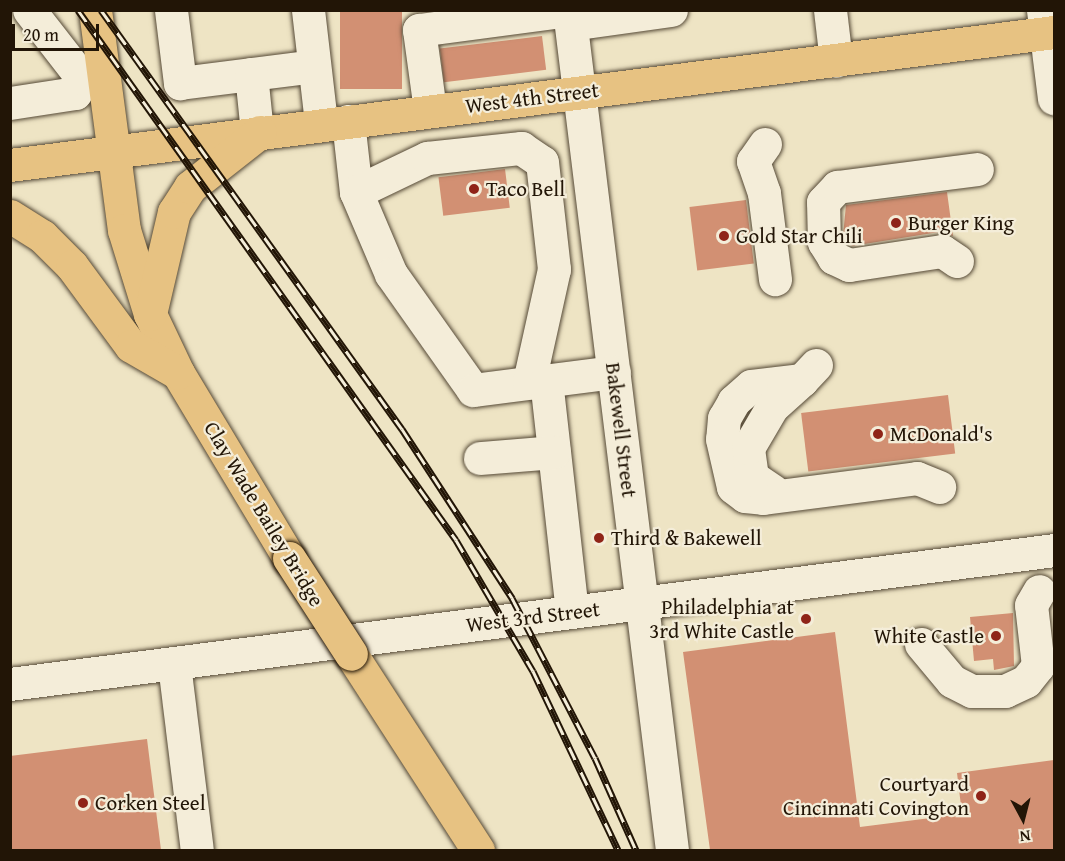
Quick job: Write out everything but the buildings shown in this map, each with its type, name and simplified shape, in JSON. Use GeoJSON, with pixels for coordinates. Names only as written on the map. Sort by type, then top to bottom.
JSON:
{"type":"FeatureCollection","features":[{"type":"Feature","properties":{"kind":"main road","name":"Clay Wade Bailey Bridge"},"geometry":{"type":"LineString","coordinates":[[95,10],[124,230],[150,314],[178,373],[289,558],[478,850]]}},
{"type":"Feature","properties":{"kind":"main road","name":"West 4th Street"},"geometry":{"type":"LineString","coordinates":[[10,165],[260,131],[836,61],[1048,25]]}},
{"type":"Feature","properties":{"kind":"main road"},"geometry":{"type":"LineString","coordinates":[[150,314],[174,212],[190,187],[260,131]]}},
{"type":"Feature","properties":{"kind":"main road"},"geometry":{"type":"LineString","coordinates":[[10,216],[42,236],[72,266],[131,346],[178,373]]}},
{"type":"Feature","properties":{"kind":"street"},"geometry":{"type":"LineString","coordinates":[[10,104],[75,93],[82,78],[29,10]]}},
{"type":"Feature","properties":{"kind":"street"},"geometry":{"type":"LineString","coordinates":[[171,10],[180,83],[314,66]]}},
{"type":"Feature","properties":{"kind":"street"},"geometry":{"type":"LineString","coordinates":[[308,10],[314,66],[335,122],[356,192],[391,274],[473,390],[614,372]]}},
{"type":"Feature","properties":{"kind":"street"},"geometry":{"type":"LineString","coordinates":[[430,110],[419,30],[569,15],[671,10]]}},
{"type":"Feature","properties":{"kind":"street"},"geometry":{"type":"LineString","coordinates":[[830,10],[836,61]]}},
{"type":"Feature","properties":{"kind":"street","name":"Bakewell Street"},"geometry":{"type":"LineString","coordinates":[[569,15],[672,850]]}},
{"type":"Feature","properties":{"kind":"street"},"geometry":{"type":"LineString","coordinates":[[1048,25],[1054,98]]}},
{"type":"Feature","properties":{"kind":"street"},"geometry":{"type":"LineString","coordinates":[[251,74],[260,131]]}},
{"type":"Feature","properties":{"kind":"street"},"geometry":{"type":"LineString","coordinates":[[765,144],[753,161],[764,193],[775,279]]}},
{"type":"Feature","properties":{"kind":"street"},"geometry":{"type":"LineString","coordinates":[[356,192],[427,158],[520,148],[542,162],[554,269],[538,381],[554,452],[572,612]]}},
{"type":"Feature","properties":{"kind":"street"},"geometry":{"type":"LineString","coordinates":[[957,261],[942,251],[849,265],[834,258],[824,242],[823,202],[837,187],[977,169]]}},
{"type":"Feature","properties":{"kind":"street"},"geometry":{"type":"LineString","coordinates":[[809,372],[751,387],[724,418],[726,471],[733,487],[745,496],[782,496],[917,478],[939,487]]}},
{"type":"Feature","properties":{"kind":"street"},"geometry":{"type":"LineString","coordinates":[[480,458],[554,452]]}},
{"type":"Feature","properties":{"kind":"street","name":"West 3rd Street"},"geometry":{"type":"LineString","coordinates":[[10,684],[1054,550]]}},
{"type":"Feature","properties":{"kind":"street"},"geometry":{"type":"LineString","coordinates":[[921,644],[952,681],[972,691],[1005,691],[1026,681],[1038,666],[1031,605],[1039,591]]}},
{"type":"Feature","properties":{"kind":"street"},"geometry":{"type":"LineString","coordinates":[[174,664],[197,850]]}},
{"type":"Feature","properties":{"kind":"railway"},"geometry":{"type":"LineString","coordinates":[[78,10],[456,540],[533,671],[618,850]]}},
{"type":"Feature","properties":{"kind":"railway"},"geometry":{"type":"LineString","coordinates":[[101,10],[402,429],[512,598],[595,758],[636,850]]}},
{"type":"Feature","properties":{"kind":"place","name":"Taco Bell"},"geometry":{"type":"Point","coordinates":[474,189]}},
{"type":"Feature","properties":{"kind":"place","name":"Burger King"},"geometry":{"type":"Point","coordinates":[896,223]}},
{"type":"Feature","properties":{"kind":"place","name":"Gold Star Chili"},"geometry":{"type":"Point","coordinates":[724,236]}},
{"type":"Feature","properties":{"kind":"place","name":"McDonald's"},"geometry":{"type":"Point","coordinates":[878,434]}},
{"type":"Feature","properties":{"kind":"place","name":"Third & Bakewell"},"geometry":{"type":"Point","coordinates":[599,538]}},
{"type":"Feature","properties":{"kind":"place","name":"Philadelphia at 3rd White Castle"},"geometry":{"type":"Point","coordinates":[806,619]}},
{"type":"Feature","properties":{"kind":"place","name":"White Castle"},"geometry":{"type":"Point","coordinates":[996,636]}},
{"type":"Feature","properties":{"kind":"place","name":"Courtyard Cincinnati Covington"},"geometry":{"type":"Point","coordinates":[981,796]}},
{"type":"Feature","properties":{"kind":"place","name":"Corken Steel"},"geometry":{"type":"Point","coordinates":[83,803]}}]}
